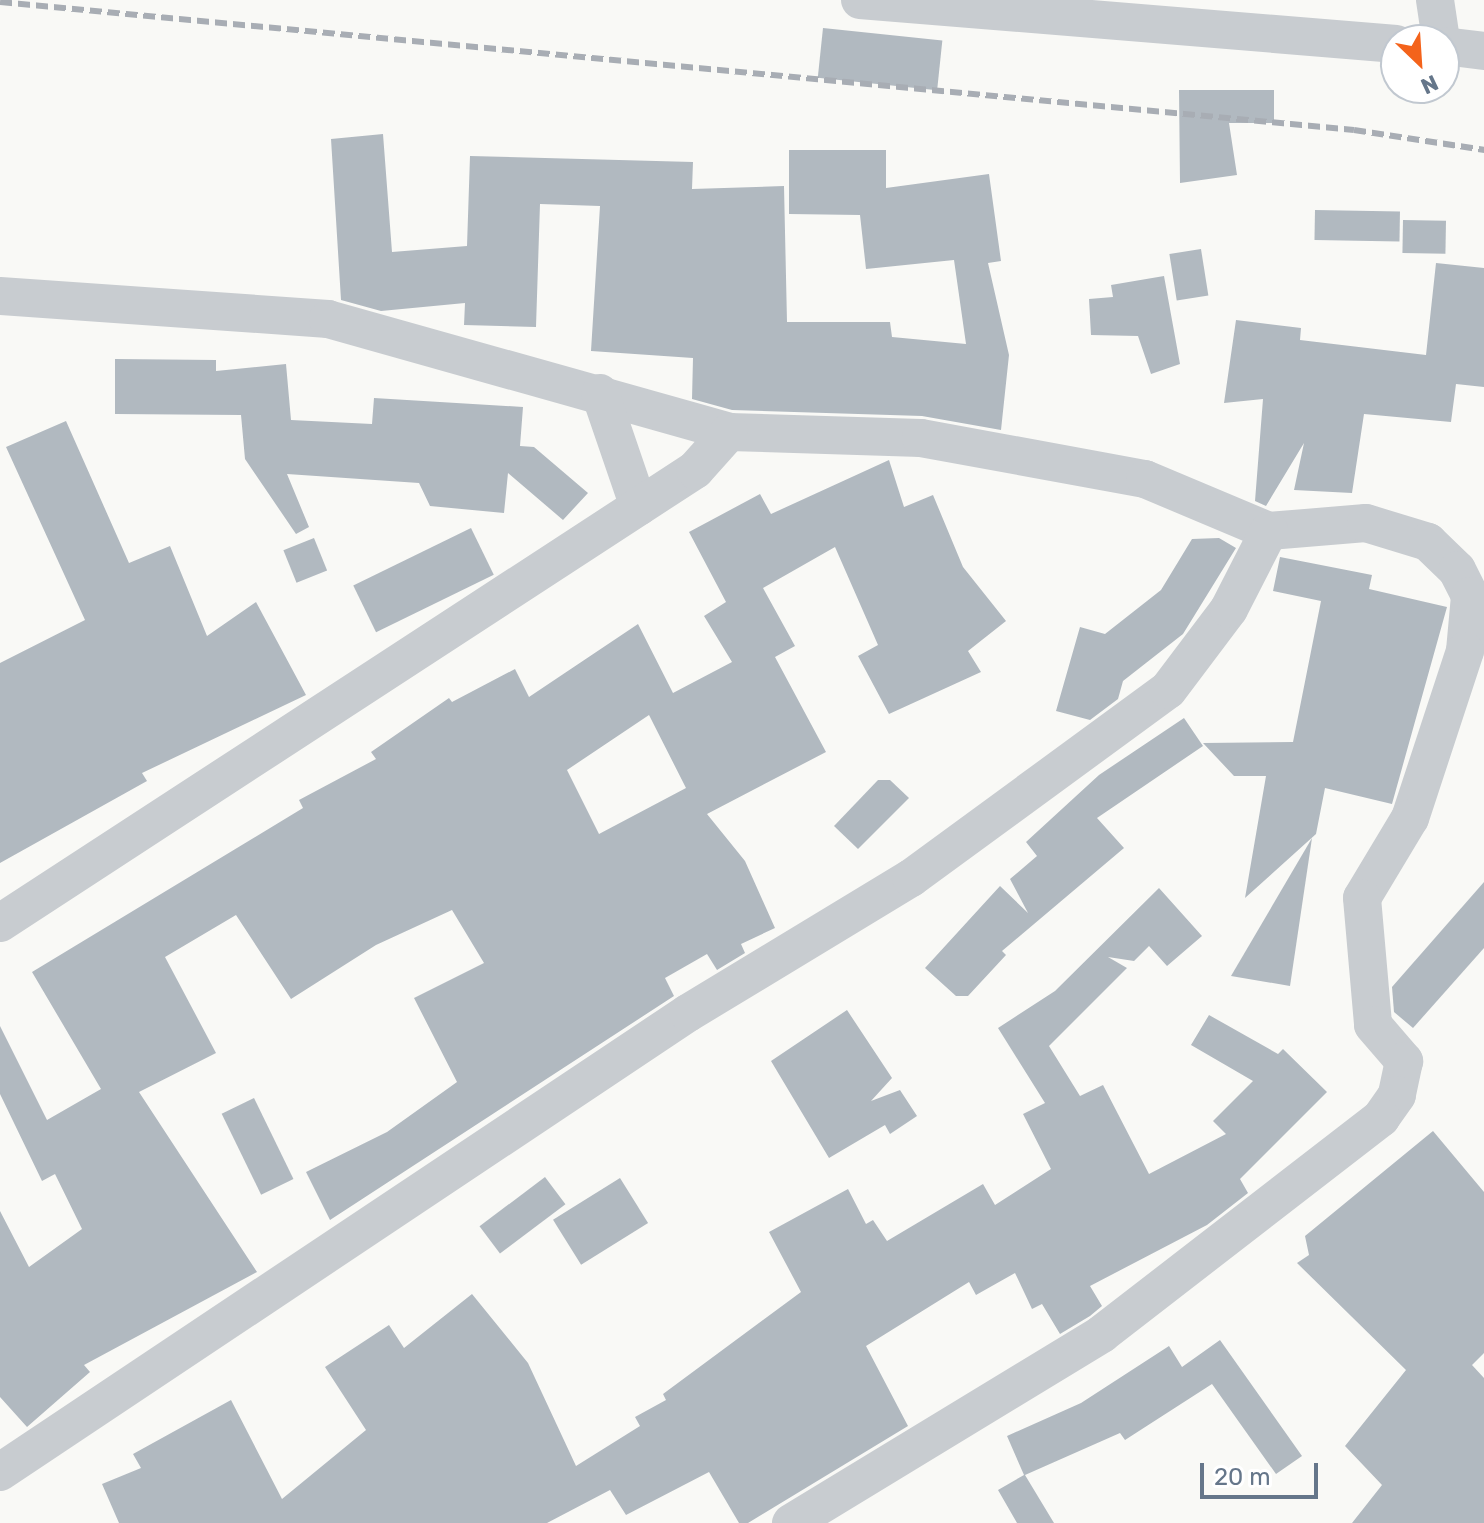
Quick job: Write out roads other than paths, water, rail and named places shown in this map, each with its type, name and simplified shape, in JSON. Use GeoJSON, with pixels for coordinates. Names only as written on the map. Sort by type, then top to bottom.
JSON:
{"type":"FeatureCollection","features":[{"type":"Feature","properties":{"kind":"street"},"geometry":{"type":"LineString","coordinates":[[860,0],[1380,43]]}},
{"type":"Feature","properties":{"kind":"street"},"geometry":{"type":"LineString","coordinates":[[1435,0],[1439,24]]}},
{"type":"Feature","properties":{"kind":"street"},"geometry":{"type":"LineString","coordinates":[[1460,48],[1484,51]]}},
{"type":"Feature","properties":{"kind":"street"},"geometry":{"type":"LineString","coordinates":[[4,301],[328,319],[600,393],[729,432],[921,438],[1033,456],[1145,479],[1269,531],[1366,523],[1428,542],[1470,596],[1465,651],[1410,818],[1362,898],[1373,1025],[1404,1061],[1397,1095],[1333,1162],[1102,1334],[791,1523]]}},
{"type":"Feature","properties":{"kind":"street"},"geometry":{"type":"LineString","coordinates":[[600,393],[639,507]]}},
{"type":"Feature","properties":{"kind":"street"},"geometry":{"type":"LineString","coordinates":[[0,923],[695,470],[729,432]]}},
{"type":"Feature","properties":{"kind":"street"},"geometry":{"type":"LineString","coordinates":[[0,1472],[688,1013],[911,878],[1168,690],[1229,609],[1269,531]]}},
{"type":"Feature","properties":{"kind":"railway"},"geometry":{"type":"LineString","coordinates":[[0,2],[1354,130],[1484,150]]}}]}
